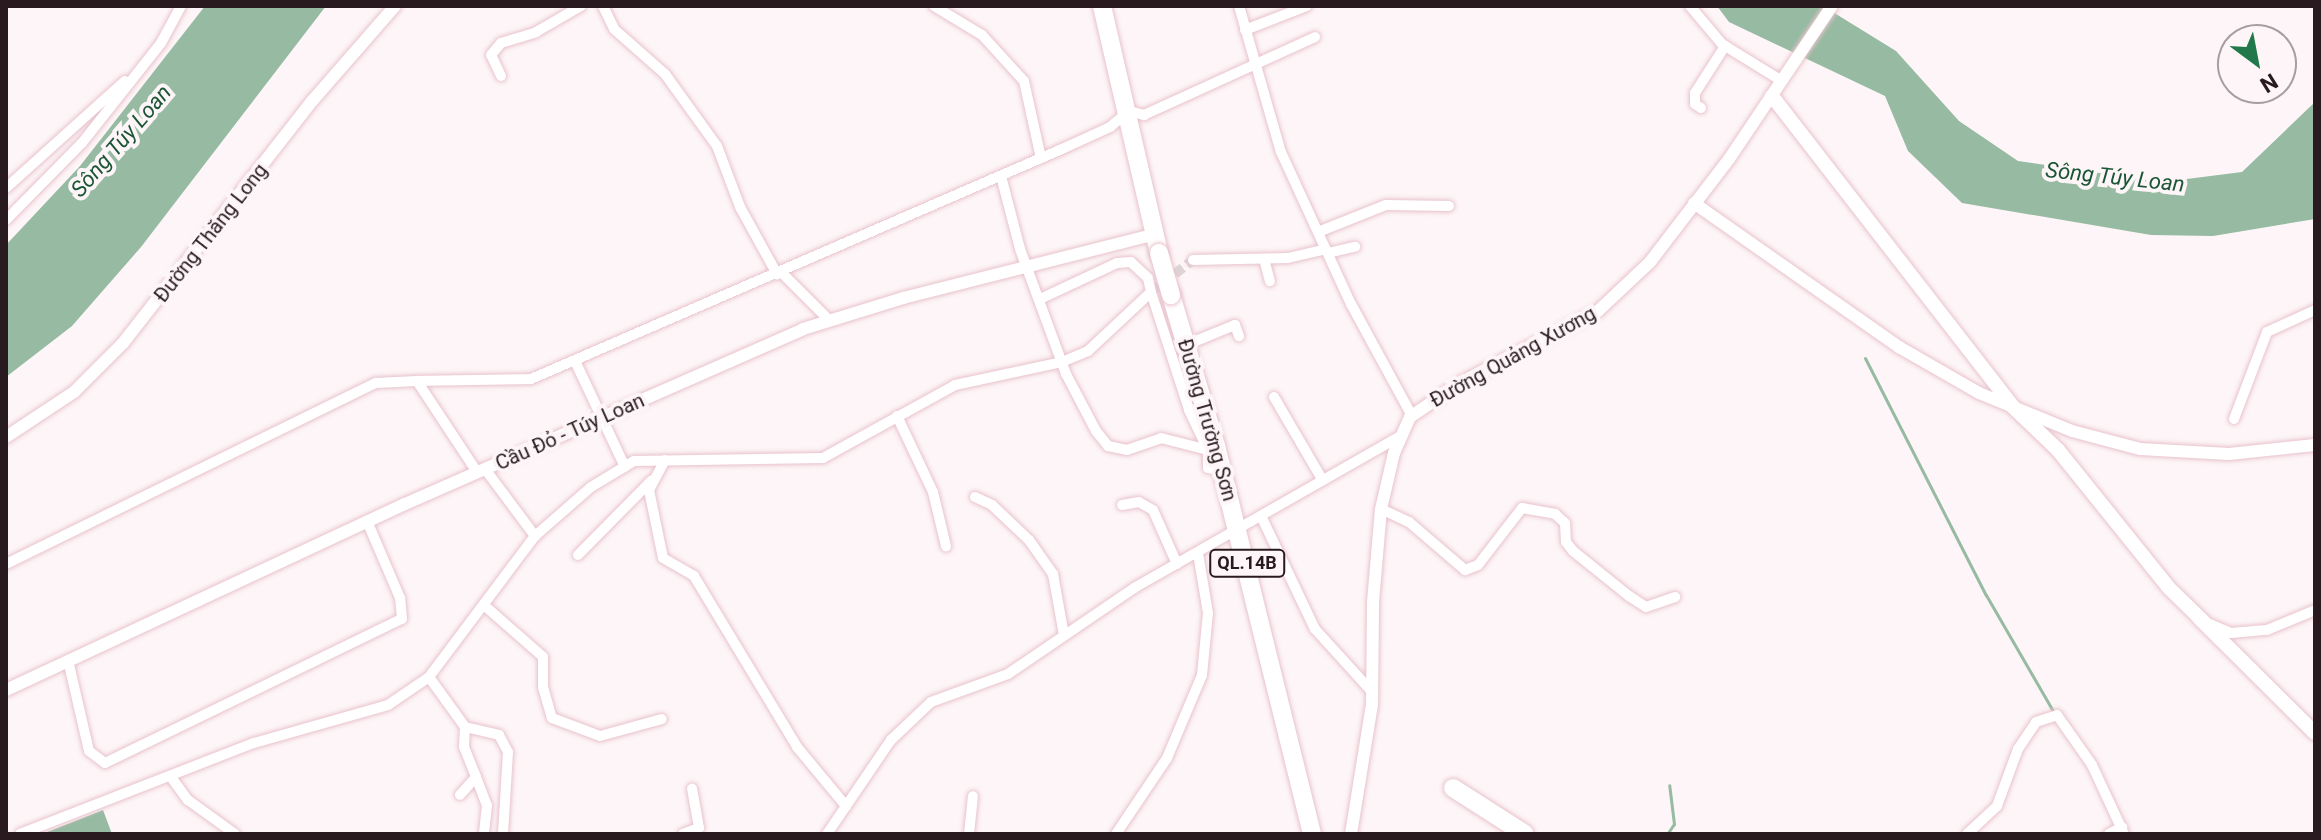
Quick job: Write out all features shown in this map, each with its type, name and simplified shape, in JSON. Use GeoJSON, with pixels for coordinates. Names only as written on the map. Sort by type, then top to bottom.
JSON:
{"type":"FeatureCollection","features":[{"type":"Feature","properties":{"kind":"highway","name":"Đường Trường Sơn"},"geometry":{"type":"LineString","coordinates":[[1102,6],[1158,244],[1222,470],[1312,834]]}},
{"type":"Feature","properties":{"kind":"highway"},"geometry":{"type":"LineString","coordinates":[[1456,790],[1525,834]]}},
{"type":"Feature","properties":{"kind":"main road"},"geometry":{"type":"LineString","coordinates":[[1772,96],[2013,407],[2058,450],[2169,588],[2315,733]]}},
{"type":"Feature","properties":{"kind":"main road"},"geometry":{"type":"LineString","coordinates":[[2169,588],[2204,622]]}},
{"type":"Feature","properties":{"kind":"street"},"geometry":{"type":"LineString","coordinates":[[6,220],[67,161],[161,43],[181,6]]}},
{"type":"Feature","properties":{"kind":"street","name":"Đường Thăng Long"},"geometry":{"type":"LineString","coordinates":[[6,437],[74,392],[123,343],[313,100],[395,6]]}},
{"type":"Feature","properties":{"kind":"street"},"geometry":{"type":"LineString","coordinates":[[501,76],[491,55],[501,43],[536,32],[581,6]]}},
{"type":"Feature","properties":{"kind":"street"},"geometry":{"type":"LineString","coordinates":[[603,6],[621,37],[665,74],[717,146],[740,207],[779,273],[830,321]]}},
{"type":"Feature","properties":{"kind":"street"},"geometry":{"type":"LineString","coordinates":[[934,6],[982,35],[1024,81],[1041,158]]}},
{"type":"Feature","properties":{"kind":"street"},"geometry":{"type":"LineString","coordinates":[[1239,6],[1253,64],[1281,152],[1327,251],[1412,416]]}},
{"type":"Feature","properties":{"kind":"street"},"geometry":{"type":"LineString","coordinates":[[1245,30],[1307,6]]}},
{"type":"Feature","properties":{"kind":"street"},"geometry":{"type":"LineString","coordinates":[[1690,6],[1725,46],[1784,78]]}},
{"type":"Feature","properties":{"kind":"street","name":"Đường Quảng Xương"},"geometry":{"type":"LineString","coordinates":[[1351,834],[1373,693],[1373,602],[1381,509],[1400,436],[1412,416],[1460,383],[1598,311],[1650,262],[1772,96],[1831,7]]}},
{"type":"Feature","properties":{"kind":"street"},"geometry":{"type":"LineString","coordinates":[[6,564],[376,383],[531,379],[1001,176],[1110,127],[1129,111],[1144,115],[1315,37]]}},
{"type":"Feature","properties":{"kind":"street"},"geometry":{"type":"LineString","coordinates":[[1701,108],[1695,104],[1695,93],[1725,46]]}},
{"type":"Feature","properties":{"kind":"street"},"geometry":{"type":"LineString","coordinates":[[6,188],[134,75]]}},
{"type":"Feature","properties":{"kind":"street"},"geometry":{"type":"LineString","coordinates":[[1001,176],[1028,267],[1062,362],[1108,446],[1127,450],[1161,438],[1208,450]]}},
{"type":"Feature","properties":{"kind":"street"},"geometry":{"type":"LineString","coordinates":[[1694,203],[1899,347],[2013,407],[2140,449],[2229,454],[2315,445]]}},
{"type":"Feature","properties":{"kind":"street"},"geometry":{"type":"LineString","coordinates":[[1318,232],[1386,205],[1449,206]]}},
{"type":"Feature","properties":{"kind":"street","name":"Cầu Đỏ - Túy Loan"},"geometry":{"type":"LineString","coordinates":[[6,690],[367,521],[830,321],[1028,267],[1158,244]]}},
{"type":"Feature","properties":{"kind":"street"},"geometry":{"type":"LineString","coordinates":[[1193,260],[1264,259],[1355,247]]}},
{"type":"Feature","properties":{"kind":"street"},"geometry":{"type":"LineString","coordinates":[[1264,259],[1270,281]]}},
{"type":"Feature","properties":{"kind":"street"},"geometry":{"type":"LineString","coordinates":[[1040,299],[1117,263],[1131,262],[1148,278],[1189,410],[1208,450],[1208,468],[1222,470]]}},
{"type":"Feature","properties":{"kind":"street"},"geometry":{"type":"LineString","coordinates":[[20,834],[254,743],[388,705],[429,677],[535,536],[591,487],[634,461],[823,458],[955,385],[1062,362],[1099,344],[1151,292]]}},
{"type":"Feature","properties":{"kind":"street"},"geometry":{"type":"LineString","coordinates":[[2234,419],[2267,332],[2315,310]]}},
{"type":"Feature","properties":{"kind":"street"},"geometry":{"type":"LineString","coordinates":[[1186,345],[1235,325],[1239,336]]}},
{"type":"Feature","properties":{"kind":"street"},"geometry":{"type":"LineString","coordinates":[[575,361],[599,419],[625,467]]}},
{"type":"Feature","properties":{"kind":"street"},"geometry":{"type":"LineString","coordinates":[[417,381],[481,471],[535,536]]}},
{"type":"Feature","properties":{"kind":"street"},"geometry":{"type":"LineString","coordinates":[[1274,397],[1322,479]]}},
{"type":"Feature","properties":{"kind":"street"},"geometry":{"type":"LineString","coordinates":[[897,416],[933,492],[946,546]]}},
{"type":"Feature","properties":{"kind":"street"},"geometry":{"type":"LineString","coordinates":[[827,834],[903,724],[931,702],[1008,674],[1177,564],[1238,532],[1322,479],[1400,436]]}},
{"type":"Feature","properties":{"kind":"street"},"geometry":{"type":"LineString","coordinates":[[665,460],[649,490],[663,558],[694,576],[797,747],[846,806]]}},
{"type":"Feature","properties":{"kind":"street"},"geometry":{"type":"LineString","coordinates":[[578,555],[654,478]]}},
{"type":"Feature","properties":{"kind":"street"},"geometry":{"type":"LineString","coordinates":[[975,497],[992,505],[1029,540],[1053,574],[1064,635]]}},
{"type":"Feature","properties":{"kind":"street"},"geometry":{"type":"LineString","coordinates":[[1122,505],[1139,502],[1153,510],[1177,564]]}},
{"type":"Feature","properties":{"kind":"street"},"geometry":{"type":"LineString","coordinates":[[1381,509],[1409,522],[1465,570],[1478,565],[1522,508],[1555,514],[1565,523],[1566,542],[1573,551],[1629,596],[1646,607],[1675,597]]}},
{"type":"Feature","properties":{"kind":"street"},"geometry":{"type":"LineString","coordinates":[[1262,518],[1315,629],[1373,693]]}},
{"type":"Feature","properties":{"kind":"street"},"geometry":{"type":"LineString","coordinates":[[68,660],[89,751],[105,763],[402,619],[400,598],[367,521]]}},
{"type":"Feature","properties":{"kind":"street"},"geometry":{"type":"LineString","coordinates":[[1116,834],[1167,758],[1202,675],[1208,613],[1198,553]]}},
{"type":"Feature","properties":{"kind":"street"},"geometry":{"type":"LineString","coordinates":[[485,606],[543,657],[543,687],[552,718],[600,736],[662,719]]}},
{"type":"Feature","properties":{"kind":"street"},"geometry":{"type":"LineString","coordinates":[[2204,622],[2231,633],[2267,630],[2315,610]]}},
{"type":"Feature","properties":{"kind":"street"},"geometry":{"type":"LineString","coordinates":[[429,677],[465,727],[464,747],[487,805],[484,834]]}},
{"type":"Feature","properties":{"kind":"street"},"geometry":{"type":"LineString","coordinates":[[1967,834],[1997,806],[2018,749],[2036,722],[2057,715],[2092,765],[2123,831],[2109,834]]}},
{"type":"Feature","properties":{"kind":"street"},"geometry":{"type":"LineString","coordinates":[[465,727],[499,735],[508,752],[503,834]]}},
{"type":"Feature","properties":{"kind":"street"},"geometry":{"type":"LineString","coordinates":[[171,777],[188,800],[235,834]]}},
{"type":"Feature","properties":{"kind":"street"},"geometry":{"type":"LineString","coordinates":[[460,795],[476,777]]}},
{"type":"Feature","properties":{"kind":"street"},"geometry":{"type":"LineString","coordinates":[[683,834],[700,831],[692,789]]}},
{"type":"Feature","properties":{"kind":"street"},"geometry":{"type":"LineString","coordinates":[[969,834],[973,796]]}},
{"type":"Feature","properties":{"kind":"water","name":"Sông Túy Loan"},"geometry":{"type":"Polygon","coordinates":[[[205,6],[326,6],[141,247],[72,326],[6,377],[6,245],[80,166],[205,6]]]}},
{"type":"Feature","properties":{"kind":"water","name":"Sông Túy Loan"},"geometry":{"type":"Polygon","coordinates":[[[1717,6],[1823,6],[1896,51],[1959,121],[2018,161],[2163,182],[2242,172],[2315,102],[2315,219],[2213,236],[2151,235],[1962,203],[1908,151],[1885,96],[1729,22],[1717,6]]]}},
{"type":"Feature","properties":{"kind":"water"},"geometry":{"type":"Polygon","coordinates":[[[103,810],[112,834],[42,834],[103,810]]]}},
{"type":"Feature","properties":{"kind":"waterway"},"geometry":{"type":"LineString","coordinates":[[1865,358],[1986,595],[2054,713]]}},
{"type":"Feature","properties":{"kind":"waterway"},"geometry":{"type":"LineString","coordinates":[[1667,834],[1674,824],[1669,785]]}},
{"type":"Feature","properties":{"kind":"tunnel"},"geometry":{"type":"LineString","coordinates":[[1151,292],[1193,260]]}}]}
